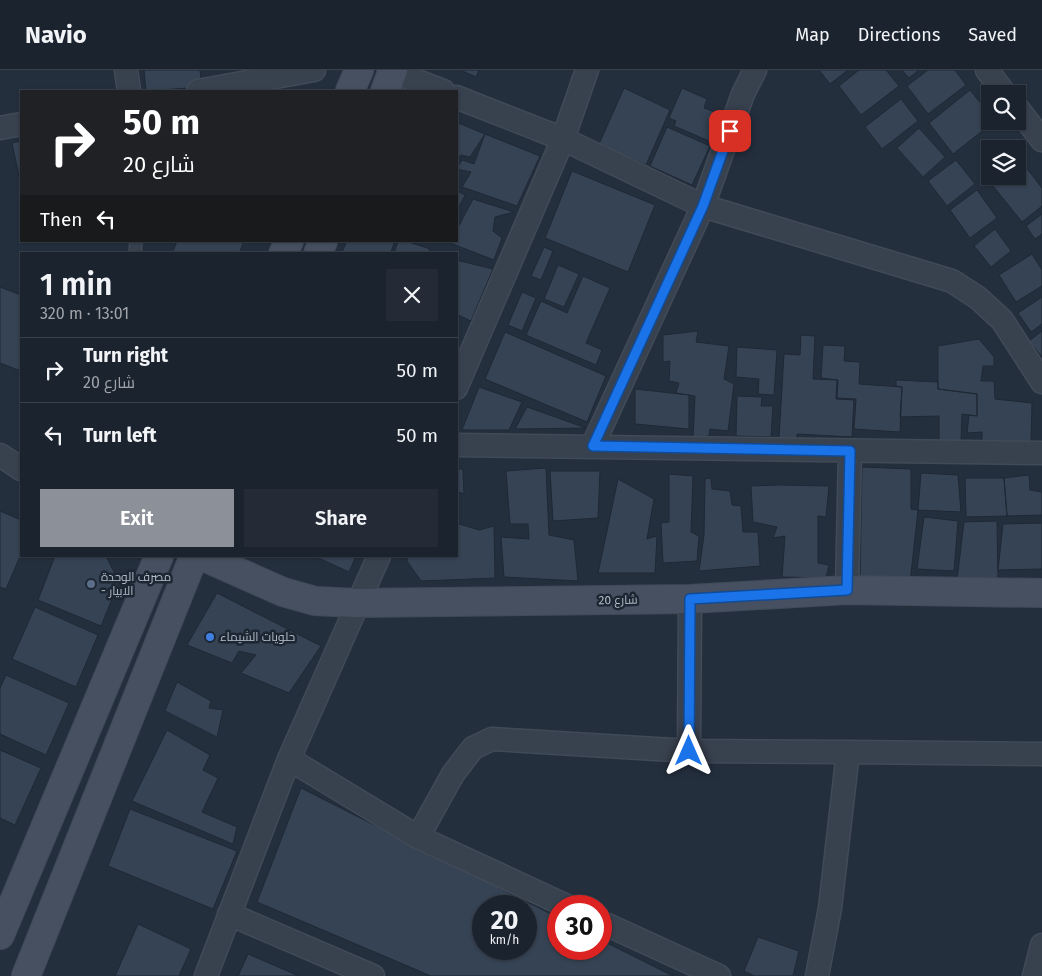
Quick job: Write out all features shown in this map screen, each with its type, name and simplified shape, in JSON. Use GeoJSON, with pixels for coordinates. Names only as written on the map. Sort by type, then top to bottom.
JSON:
{"type":"FeatureCollection","features":[{"type":"Feature","properties":{"kind":"street"},"geometry":{"type":"LineString","coordinates":[[126,70],[130,90]]}},
{"type":"Feature","properties":{"kind":"street"},"geometry":{"type":"LineString","coordinates":[[204,90],[314,70]]}},
{"type":"Feature","properties":{"kind":"street"},"geometry":{"type":"LineString","coordinates":[[350,90],[359,70]]}},
{"type":"Feature","properties":{"kind":"street"},"geometry":{"type":"LineString","coordinates":[[458,383],[563,139],[588,70]]}},
{"type":"Feature","properties":{"kind":"street"},"geometry":{"type":"LineString","coordinates":[[593,446],[703,206],[743,94],[755,70]]}},
{"type":"Feature","properties":{"kind":"street"},"geometry":{"type":"LineString","coordinates":[[987,70],[998,85]]}},
{"type":"Feature","properties":{"kind":"street"},"geometry":{"type":"LineString","coordinates":[[390,76],[439,90]]}},
{"type":"Feature","properties":{"kind":"street"},"geometry":{"type":"LineString","coordinates":[[458,97],[563,139],[703,206],[952,281],[978,298],[1002,320],[1042,382]]}},
{"type":"Feature","properties":{"kind":"street"},"geometry":{"type":"LineString","coordinates":[[1026,119],[1042,140]]}},
{"type":"Feature","properties":{"kind":"street"},"geometry":{"type":"LineString","coordinates":[[0,128],[20,124]]}},
{"type":"Feature","properties":{"kind":"street"},"geometry":{"type":"LineString","coordinates":[[458,445],[1042,453]]}},
{"type":"Feature","properties":{"kind":"street"},"geometry":{"type":"LineString","coordinates":[[847,590],[850,451]]}},
{"type":"Feature","properties":{"kind":"street"},"geometry":{"type":"LineString","coordinates":[[0,455],[20,468]]}},
{"type":"Feature","properties":{"kind":"street"},"geometry":{"type":"LineString","coordinates":[[0,935],[159,557]]}},
{"type":"Feature","properties":{"kind":"street"},"geometry":{"type":"LineString","coordinates":[[26,976],[194,557]]}},
{"type":"Feature","properties":{"kind":"street","name":"شارع 20"},"geometry":{"type":"LineString","coordinates":[[204,557],[283,592],[315,601],[356,603],[690,599],[847,590],[1042,593]]}},
{"type":"Feature","properties":{"kind":"street"},"geometry":{"type":"LineString","coordinates":[[206,976],[289,759],[378,557]]}},
{"type":"Feature","properties":{"kind":"street"},"geometry":{"type":"LineString","coordinates":[[689,751],[690,599]]}},
{"type":"Feature","properties":{"kind":"street"},"geometry":{"type":"LineString","coordinates":[[418,837],[458,768],[473,748],[492,739],[689,751],[1042,754]]}},
{"type":"Feature","properties":{"kind":"street"},"geometry":{"type":"LineString","coordinates":[[817,976],[830,908],[848,752]]}},
{"type":"Feature","properties":{"kind":"street"},"geometry":{"type":"LineString","coordinates":[[289,759],[418,837],[547,897]]}},
{"type":"Feature","properties":{"kind":"street"},"geometry":{"type":"LineString","coordinates":[[229,914],[366,975]]}},
{"type":"Feature","properties":{"kind":"street"},"geometry":{"type":"LineString","coordinates":[[612,927],[719,976]]}},
{"type":"Feature","properties":{"kind":"street"},"geometry":{"type":"LineString","coordinates":[[1034,976],[1042,945]]}},
{"type":"Feature","properties":{"kind":"building"},"geometry":{"type":"Polygon","coordinates":[[[144,70],[200,70],[202,87],[146,90],[144,70]]]}},
{"type":"Feature","properties":{"kind":"building"},"geometry":{"type":"Polygon","coordinates":[[[460,70],[479,70],[476,77],[460,70]]]}},
{"type":"Feature","properties":{"kind":"building"},"geometry":{"type":"Polygon","coordinates":[[[819,70],[848,70],[830,84],[819,70]]]}},
{"type":"Feature","properties":{"kind":"building"},"geometry":{"type":"Polygon","coordinates":[[[859,70],[886,70],[899,86],[861,115],[839,86],[859,70]]]}},
{"type":"Feature","properties":{"kind":"building"},"geometry":{"type":"Polygon","coordinates":[[[902,70],[919,70],[909,78],[902,70]]]}},
{"type":"Feature","properties":{"kind":"building"},"geometry":{"type":"Polygon","coordinates":[[[928,70],[955,70],[966,85],[928,114],[907,86],[928,70]]]}},
{"type":"Feature","properties":{"kind":"building"},"geometry":{"type":"Polygon","coordinates":[[[624,88],[670,110],[646,165],[599,144],[624,88]]]}},
{"type":"Feature","properties":{"kind":"building"},"geometry":{"type":"Polygon","coordinates":[[[682,88],[707,99],[704,108],[715,112],[709,125],[715,130],[709,141],[674,126],[676,121],[669,118],[682,88]]]}},
{"type":"Feature","properties":{"kind":"building"},"geometry":{"type":"Polygon","coordinates":[[[970,90],[981,104],[981,130],[984,130],[953,154],[929,123],[970,90]]]}},
{"type":"Feature","properties":{"kind":"building"},"geometry":{"type":"Polygon","coordinates":[[[901,99],[918,121],[882,149],[865,127],[901,99]]]}},
{"type":"Feature","properties":{"kind":"building"},"geometry":{"type":"Polygon","coordinates":[[[458,123],[485,134],[470,157],[461,155],[458,158],[458,123]]]}},
{"type":"Feature","properties":{"kind":"building"},"geometry":{"type":"Polygon","coordinates":[[[667,127],[710,146],[692,185],[650,166],[667,127]]]}},
{"type":"Feature","properties":{"kind":"building"},"geometry":{"type":"Polygon","coordinates":[[[919,128],[945,157],[923,177],[897,148],[919,128]]]}},
{"type":"Feature","properties":{"kind":"building"},"geometry":{"type":"Polygon","coordinates":[[[485,134],[540,156],[517,206],[462,187],[471,172],[458,169],[458,166],[462,160],[474,164],[485,134]]]}},
{"type":"Feature","properties":{"kind":"building"},"geometry":{"type":"Polygon","coordinates":[[[20,141],[20,180],[12,143],[20,141]]]}},
{"type":"Feature","properties":{"kind":"building"},"geometry":{"type":"Polygon","coordinates":[[[956,160],[975,184],[947,206],[928,181],[956,160]]]}},
{"type":"Feature","properties":{"kind":"building"},"geometry":{"type":"Polygon","coordinates":[[[1026,167],[1042,188],[1042,206],[1022,222],[992,185],[1026,185],[1026,167]]]}},
{"type":"Feature","properties":{"kind":"building"},"geometry":{"type":"Polygon","coordinates":[[[572,171],[655,205],[628,272],[545,238],[572,171]]]}},
{"type":"Feature","properties":{"kind":"building"},"geometry":{"type":"Polygon","coordinates":[[[977,190],[997,218],[970,238],[950,210],[977,190]]]}},
{"type":"Feature","properties":{"kind":"building"},"geometry":{"type":"Polygon","coordinates":[[[458,191],[465,195],[458,209],[458,191]]]}},
{"type":"Feature","properties":{"kind":"building"},"geometry":{"type":"Polygon","coordinates":[[[473,199],[514,212],[495,217],[493,231],[502,238],[494,260],[450,243],[458,242],[458,227],[473,199]]]}},
{"type":"Feature","properties":{"kind":"building"},"geometry":{"type":"Polygon","coordinates":[[[1042,214],[1042,234],[1035,239],[1026,226],[1042,214]]]}},
{"type":"Feature","properties":{"kind":"building"},"geometry":{"type":"Polygon","coordinates":[[[995,229],[1011,251],[991,267],[974,246],[995,229]]]}},
{"type":"Feature","properties":{"kind":"building"},"geometry":{"type":"Polygon","coordinates":[[[177,242],[244,242],[240,252],[173,252],[177,242]]]}},
{"type":"Feature","properties":{"kind":"building"},"geometry":{"type":"Polygon","coordinates":[[[347,242],[395,242],[391,252],[342,252],[347,242]]]}},
{"type":"Feature","properties":{"kind":"building"},"geometry":{"type":"Polygon","coordinates":[[[398,242],[409,242],[430,249],[429,252],[395,252],[398,242]]]}},
{"type":"Feature","properties":{"kind":"building"},"geometry":{"type":"Polygon","coordinates":[[[544,247],[553,251],[541,280],[531,276],[544,247]]]}},
{"type":"Feature","properties":{"kind":"building"},"geometry":{"type":"Polygon","coordinates":[[[1032,254],[1042,270],[1042,286],[1016,302],[999,275],[1032,254]]]}},
{"type":"Feature","properties":{"kind":"building"},"geometry":{"type":"Polygon","coordinates":[[[458,260],[493,269],[471,321],[458,315],[458,260]]]}},
{"type":"Feature","properties":{"kind":"building"},"geometry":{"type":"Polygon","coordinates":[[[558,265],[579,274],[564,307],[544,299],[558,265]]]}},
{"type":"Feature","properties":{"kind":"building"},"geometry":{"type":"Polygon","coordinates":[[[583,276],[610,288],[586,343],[602,350],[596,365],[526,335],[541,301],[567,313],[583,276]]]}},
{"type":"Feature","properties":{"kind":"building"},"geometry":{"type":"Polygon","coordinates":[[[0,287],[20,295],[20,371],[0,363],[0,287]]]}},
{"type":"Feature","properties":{"kind":"building"},"geometry":{"type":"Polygon","coordinates":[[[522,292],[536,298],[522,331],[508,325],[522,292]]]}},
{"type":"Feature","properties":{"kind":"building"},"geometry":{"type":"Polygon","coordinates":[[[1042,297],[1042,324],[1031,332],[1018,313],[1042,297]]]}},
{"type":"Feature","properties":{"kind":"building"},"geometry":{"type":"Polygon","coordinates":[[[698,331],[696,342],[729,346],[724,379],[734,384],[728,431],[710,429],[709,436],[693,438],[695,396],[676,393],[679,383],[669,381],[670,361],[663,362],[663,335],[698,331]]]}},
{"type":"Feature","properties":{"kind":"building"},"geometry":{"type":"Polygon","coordinates":[[[1042,331],[1042,357],[1029,341],[1042,331]]]}},
{"type":"Feature","properties":{"kind":"building"},"geometry":{"type":"Polygon","coordinates":[[[505,332],[606,376],[587,422],[485,379],[505,332]]]}},
{"type":"Feature","properties":{"kind":"building"},"geometry":{"type":"Polygon","coordinates":[[[801,335],[815,336],[813,379],[837,380],[836,399],[854,400],[852,437],[797,434],[797,440],[779,439],[784,354],[800,355],[801,335]]]}},
{"type":"Feature","properties":{"kind":"building"},"geometry":{"type":"Polygon","coordinates":[[[979,339],[994,357],[994,366],[983,366],[981,381],[994,381],[995,399],[1032,403],[1031,442],[982,443],[982,432],[967,433],[969,415],[977,416],[977,394],[938,389],[938,346],[979,339]]]}},
{"type":"Feature","properties":{"kind":"building"},"geometry":{"type":"Polygon","coordinates":[[[823,345],[845,346],[844,361],[860,362],[859,384],[902,387],[900,432],[854,429],[856,399],[837,398],[838,380],[821,378],[823,345]]]}},
{"type":"Feature","properties":{"kind":"building"},"geometry":{"type":"Polygon","coordinates":[[[737,347],[777,350],[774,395],[758,394],[759,379],[736,377],[737,347]]]}},
{"type":"Feature","properties":{"kind":"building"},"geometry":{"type":"Polygon","coordinates":[[[896,380],[938,382],[938,389],[977,394],[977,416],[962,414],[961,441],[939,443],[939,416],[900,417],[902,387],[896,386],[896,380]]]}},
{"type":"Feature","properties":{"kind":"building"},"geometry":{"type":"Polygon","coordinates":[[[479,387],[522,402],[509,430],[462,430],[479,387]]]}},
{"type":"Feature","properties":{"kind":"building"},"geometry":{"type":"Polygon","coordinates":[[[635,389],[689,395],[689,429],[635,424],[635,389]]]}},
{"type":"Feature","properties":{"kind":"building"},"geometry":{"type":"Polygon","coordinates":[[[737,396],[762,397],[761,406],[773,406],[771,437],[736,436],[737,396]]]}},
{"type":"Feature","properties":{"kind":"building"},"geometry":{"type":"Polygon","coordinates":[[[527,407],[586,428],[515,429],[527,407]]]}},
{"type":"Feature","properties":{"kind":"building"},"geometry":{"type":"Polygon","coordinates":[[[862,467],[911,469],[911,509],[918,510],[910,583],[860,580],[862,467]]]}},
{"type":"Feature","properties":{"kind":"building"},"geometry":{"type":"Polygon","coordinates":[[[546,468],[549,535],[574,540],[578,581],[504,577],[501,537],[529,539],[528,524],[510,524],[506,471],[546,468]]]}},
{"type":"Feature","properties":{"kind":"building"},"geometry":{"type":"Polygon","coordinates":[[[458,469],[463,469],[464,494],[458,492],[458,469]]]}},
{"type":"Feature","properties":{"kind":"building"},"geometry":{"type":"Polygon","coordinates":[[[550,471],[600,471],[598,518],[553,521],[550,471]]]}},
{"type":"Feature","properties":{"kind":"building"},"geometry":{"type":"Polygon","coordinates":[[[921,473],[958,475],[961,512],[918,510],[921,473]]]}},
{"type":"Feature","properties":{"kind":"building"},"geometry":{"type":"Polygon","coordinates":[[[669,474],[693,476],[691,532],[699,536],[697,561],[663,563],[661,523],[669,522],[669,474]]]}},
{"type":"Feature","properties":{"kind":"building"},"geometry":{"type":"Polygon","coordinates":[[[1029,475],[1030,490],[1042,492],[1042,515],[1007,516],[1004,478],[1029,475]]]}},
{"type":"Feature","properties":{"kind":"building"},"geometry":{"type":"Polygon","coordinates":[[[711,478],[712,489],[730,491],[732,505],[741,506],[743,532],[758,532],[760,566],[699,571],[704,535],[705,479],[711,478]]]}},
{"type":"Feature","properties":{"kind":"building"},"geometry":{"type":"Polygon","coordinates":[[[965,478],[1004,478],[1007,516],[966,517],[965,478]]]}},
{"type":"Feature","properties":{"kind":"building"},"geometry":{"type":"Polygon","coordinates":[[[618,479],[654,499],[647,539],[657,536],[655,573],[598,573],[618,479]]]}},
{"type":"Feature","properties":{"kind":"building"},"geometry":{"type":"Polygon","coordinates":[[[751,486],[829,486],[826,517],[818,516],[818,563],[829,565],[826,578],[782,577],[785,536],[773,538],[777,527],[753,522],[751,486]]]}},
{"type":"Feature","properties":{"kind":"building"},"geometry":{"type":"Polygon","coordinates":[[[0,511],[20,520],[20,556],[6,589],[0,587],[0,511]]]}},
{"type":"Feature","properties":{"kind":"building"},"geometry":{"type":"Polygon","coordinates":[[[924,517],[958,521],[954,571],[917,569],[924,517]]]}},
{"type":"Feature","properties":{"kind":"building"},"geometry":{"type":"Polygon","coordinates":[[[997,521],[998,581],[957,580],[964,522],[997,521]]]}},
{"type":"Feature","properties":{"kind":"building"},"geometry":{"type":"Polygon","coordinates":[[[1042,523],[1042,569],[998,570],[1003,524],[1042,523]]]}},
{"type":"Feature","properties":{"kind":"building"},"geometry":{"type":"Polygon","coordinates":[[[458,524],[479,530],[494,526],[495,578],[421,581],[407,561],[408,557],[458,557],[458,524]]]}},
{"type":"Feature","properties":{"kind":"building"},"geometry":{"type":"Polygon","coordinates":[[[55,557],[106,557],[119,582],[101,626],[38,600],[55,557]]]}},
{"type":"Feature","properties":{"kind":"building"},"geometry":{"type":"Polygon","coordinates":[[[316,557],[356,557],[349,572],[316,557]]]}},
{"type":"Feature","properties":{"kind":"building"},"geometry":{"type":"Polygon","coordinates":[[[217,593],[321,646],[289,693],[241,673],[256,655],[239,651],[232,663],[187,645],[217,593]]]}},
{"type":"Feature","properties":{"kind":"building"},"geometry":{"type":"Polygon","coordinates":[[[35,607],[98,635],[76,687],[12,659],[35,607]]]}},
{"type":"Feature","properties":{"kind":"building"},"geometry":{"type":"Polygon","coordinates":[[[6,675],[69,703],[46,755],[0,734],[0,688],[6,675]]]}},
{"type":"Feature","properties":{"kind":"building"},"geometry":{"type":"Polygon","coordinates":[[[177,682],[211,701],[209,708],[223,710],[217,737],[165,711],[177,682]]]}},
{"type":"Feature","properties":{"kind":"building"},"geometry":{"type":"Polygon","coordinates":[[[167,730],[210,755],[203,770],[218,778],[202,812],[237,827],[233,844],[132,801],[167,730]]]}},
{"type":"Feature","properties":{"kind":"building"},"geometry":{"type":"Polygon","coordinates":[[[0,750],[41,768],[15,825],[0,818],[0,750]]]}},
{"type":"Feature","properties":{"kind":"building"},"geometry":{"type":"Polygon","coordinates":[[[301,788],[513,895],[472,895],[472,960],[537,960],[537,907],[547,912],[547,960],[612,960],[612,946],[673,976],[431,976],[257,902],[301,788]]]}},
{"type":"Feature","properties":{"kind":"building"},"geometry":{"type":"Polygon","coordinates":[[[130,809],[237,851],[213,909],[108,866],[130,809]]]}},
{"type":"Feature","properties":{"kind":"building"},"geometry":{"type":"Polygon","coordinates":[[[138,924],[191,949],[179,976],[115,976],[138,924]]]}},
{"type":"Feature","properties":{"kind":"building"},"geometry":{"type":"Polygon","coordinates":[[[758,937],[799,951],[793,976],[754,976],[744,971],[758,937]]]}},
{"type":"Feature","properties":{"kind":"building"},"geometry":{"type":"Polygon","coordinates":[[[248,954],[299,976],[238,976],[248,954]]]}},
{"type":"Feature","properties":{"kind":"place","name":"مصرف الوحدة - الابيار"},"geometry":{"type":"Point","coordinates":[91,584]}},
{"type":"Feature","properties":{"kind":"place","name":"حلويات الشيماء"},"geometry":{"type":"Point","coordinates":[210,637]}},
{"type":"Feature","properties":{"kind":"route"},"geometry":{"type":"LineString","coordinates":[[689,751],[690,599],[847,590],[850,451],[593,446],[703,206],[730,131]]}}]}
